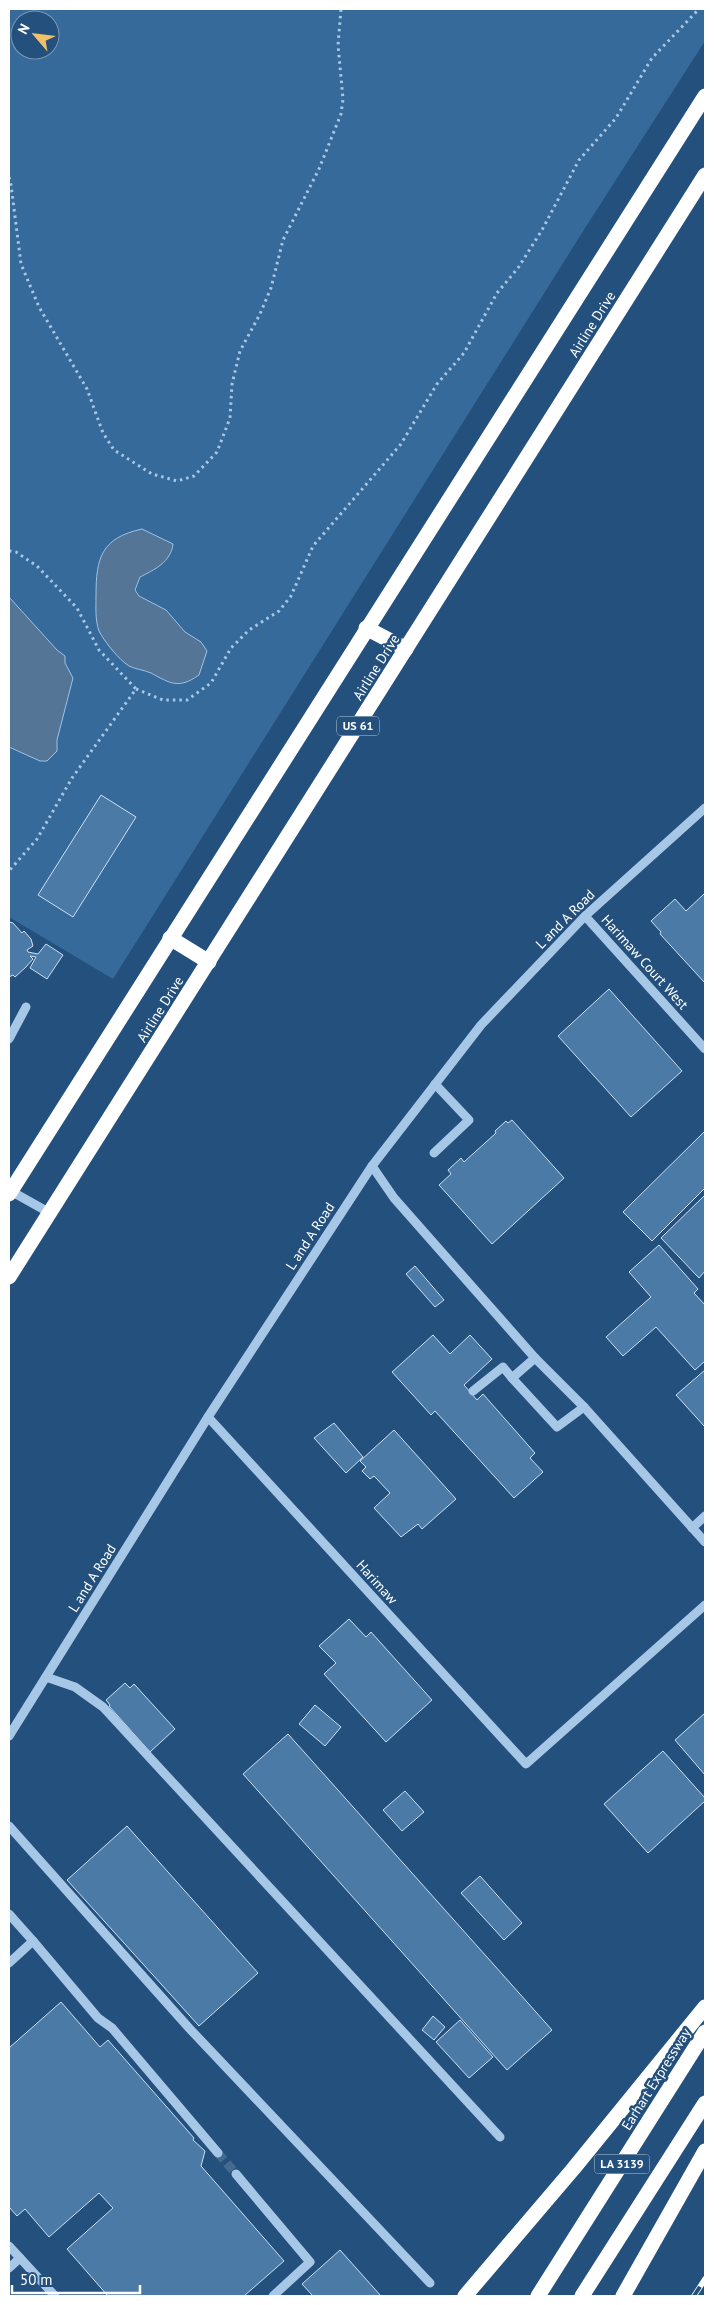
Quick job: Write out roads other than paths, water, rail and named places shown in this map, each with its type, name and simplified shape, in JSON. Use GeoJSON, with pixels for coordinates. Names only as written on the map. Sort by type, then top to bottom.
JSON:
{"type":"FeatureCollection","features":[{"type":"Feature","properties":{"kind":"highway","name":"Airline Drive"},"geometry":{"type":"LineString","coordinates":[[9,1191],[705,96]]}},
{"type":"Feature","properties":{"kind":"highway","name":"Airline Drive"},"geometry":{"type":"LineString","coordinates":[[9,1277],[705,175]]}},
{"type":"Feature","properties":{"kind":"highway"},"geometry":{"type":"LineString","coordinates":[[366,628],[406,649]]}},
{"type":"Feature","properties":{"kind":"highway"},"geometry":{"type":"LineString","coordinates":[[170,938],[209,962]]}},
{"type":"Feature","properties":{"kind":"highway"},"geometry":{"type":"LineString","coordinates":[[465,2296],[574,2168],[705,2007]]}},
{"type":"Feature","properties":{"kind":"highway","name":"Earhart Expressway"},"geometry":{"type":"LineString","coordinates":[[538,2296],[705,2032]]}},
{"type":"Feature","properties":{"kind":"highway","name":"LA 3139"},"geometry":{"type":"LineString","coordinates":[[582,2296],[705,2103]]}},
{"type":"Feature","properties":{"kind":"highway"},"geometry":{"type":"LineString","coordinates":[[623,2296],[705,2150]]}},
{"type":"Feature","properties":{"kind":"street","name":"L and A Road"},"geometry":{"type":"LineString","coordinates":[[9,1736],[208,1417],[372,1166],[481,1025],[585,916],[705,808]]}},
{"type":"Feature","properties":{"kind":"street","name":"Harimaw Court West"},"geometry":{"type":"LineString","coordinates":[[585,916],[705,1049]]}},
{"type":"Feature","properties":{"kind":"street"},"geometry":{"type":"LineString","coordinates":[[9,1039],[26,1007]]}},
{"type":"Feature","properties":{"kind":"street"},"geometry":{"type":"LineString","coordinates":[[434,1153],[469,1120],[435,1084]]}},
{"type":"Feature","properties":{"kind":"street"},"geometry":{"type":"LineString","coordinates":[[372,1166],[394,1198],[535,1358],[584,1407],[705,1542]]}},
{"type":"Feature","properties":{"kind":"street"},"geometry":{"type":"LineString","coordinates":[[9,1191],[50,1213]]}},
{"type":"Feature","properties":{"kind":"street"},"geometry":{"type":"LineString","coordinates":[[512,1378],[535,1358]]}},
{"type":"Feature","properties":{"kind":"street"},"geometry":{"type":"LineString","coordinates":[[474,1391],[503,1367],[557,1427],[584,1407]]}},
{"type":"Feature","properties":{"kind":"street","name":"Harimaw"},"geometry":{"type":"LineString","coordinates":[[208,1417],[526,1764],[705,1605]]}},
{"type":"Feature","properties":{"kind":"street"},"geometry":{"type":"LineString","coordinates":[[692,1528],[705,1516]]}},
{"type":"Feature","properties":{"kind":"street"},"geometry":{"type":"LineString","coordinates":[[46,1677],[75,1687],[102,1707],[500,2136]]}},
{"type":"Feature","properties":{"kind":"street"},"geometry":{"type":"LineString","coordinates":[[9,1826],[189,2028],[430,2284]]}},
{"type":"Feature","properties":{"kind":"street"},"geometry":{"type":"LineString","coordinates":[[9,1914],[98,2018],[112,2028],[218,2153]]}},
{"type":"Feature","properties":{"kind":"street"},"geometry":{"type":"LineString","coordinates":[[9,1963],[33,1941]]}},
{"type":"Feature","properties":{"kind":"street"},"geometry":{"type":"LineString","coordinates":[[236,2174],[310,2262],[273,2296]]}},
{"type":"Feature","properties":{"kind":"street"},"geometry":{"type":"LineString","coordinates":[[9,2246],[55,2296]]}},
{"type":"Feature","properties":{"kind":"street"},"geometry":{"type":"LineString","coordinates":[[9,2268],[20,2258]]}},
{"type":"Feature","properties":{"kind":"tunnel"},"geometry":{"type":"LineString","coordinates":[[218,2153],[236,2174]]}},
{"type":"Feature","properties":{"kind":"railway"},"geometry":{"type":"LineString","coordinates":[[694,2296],[705,2279]]}}]}
